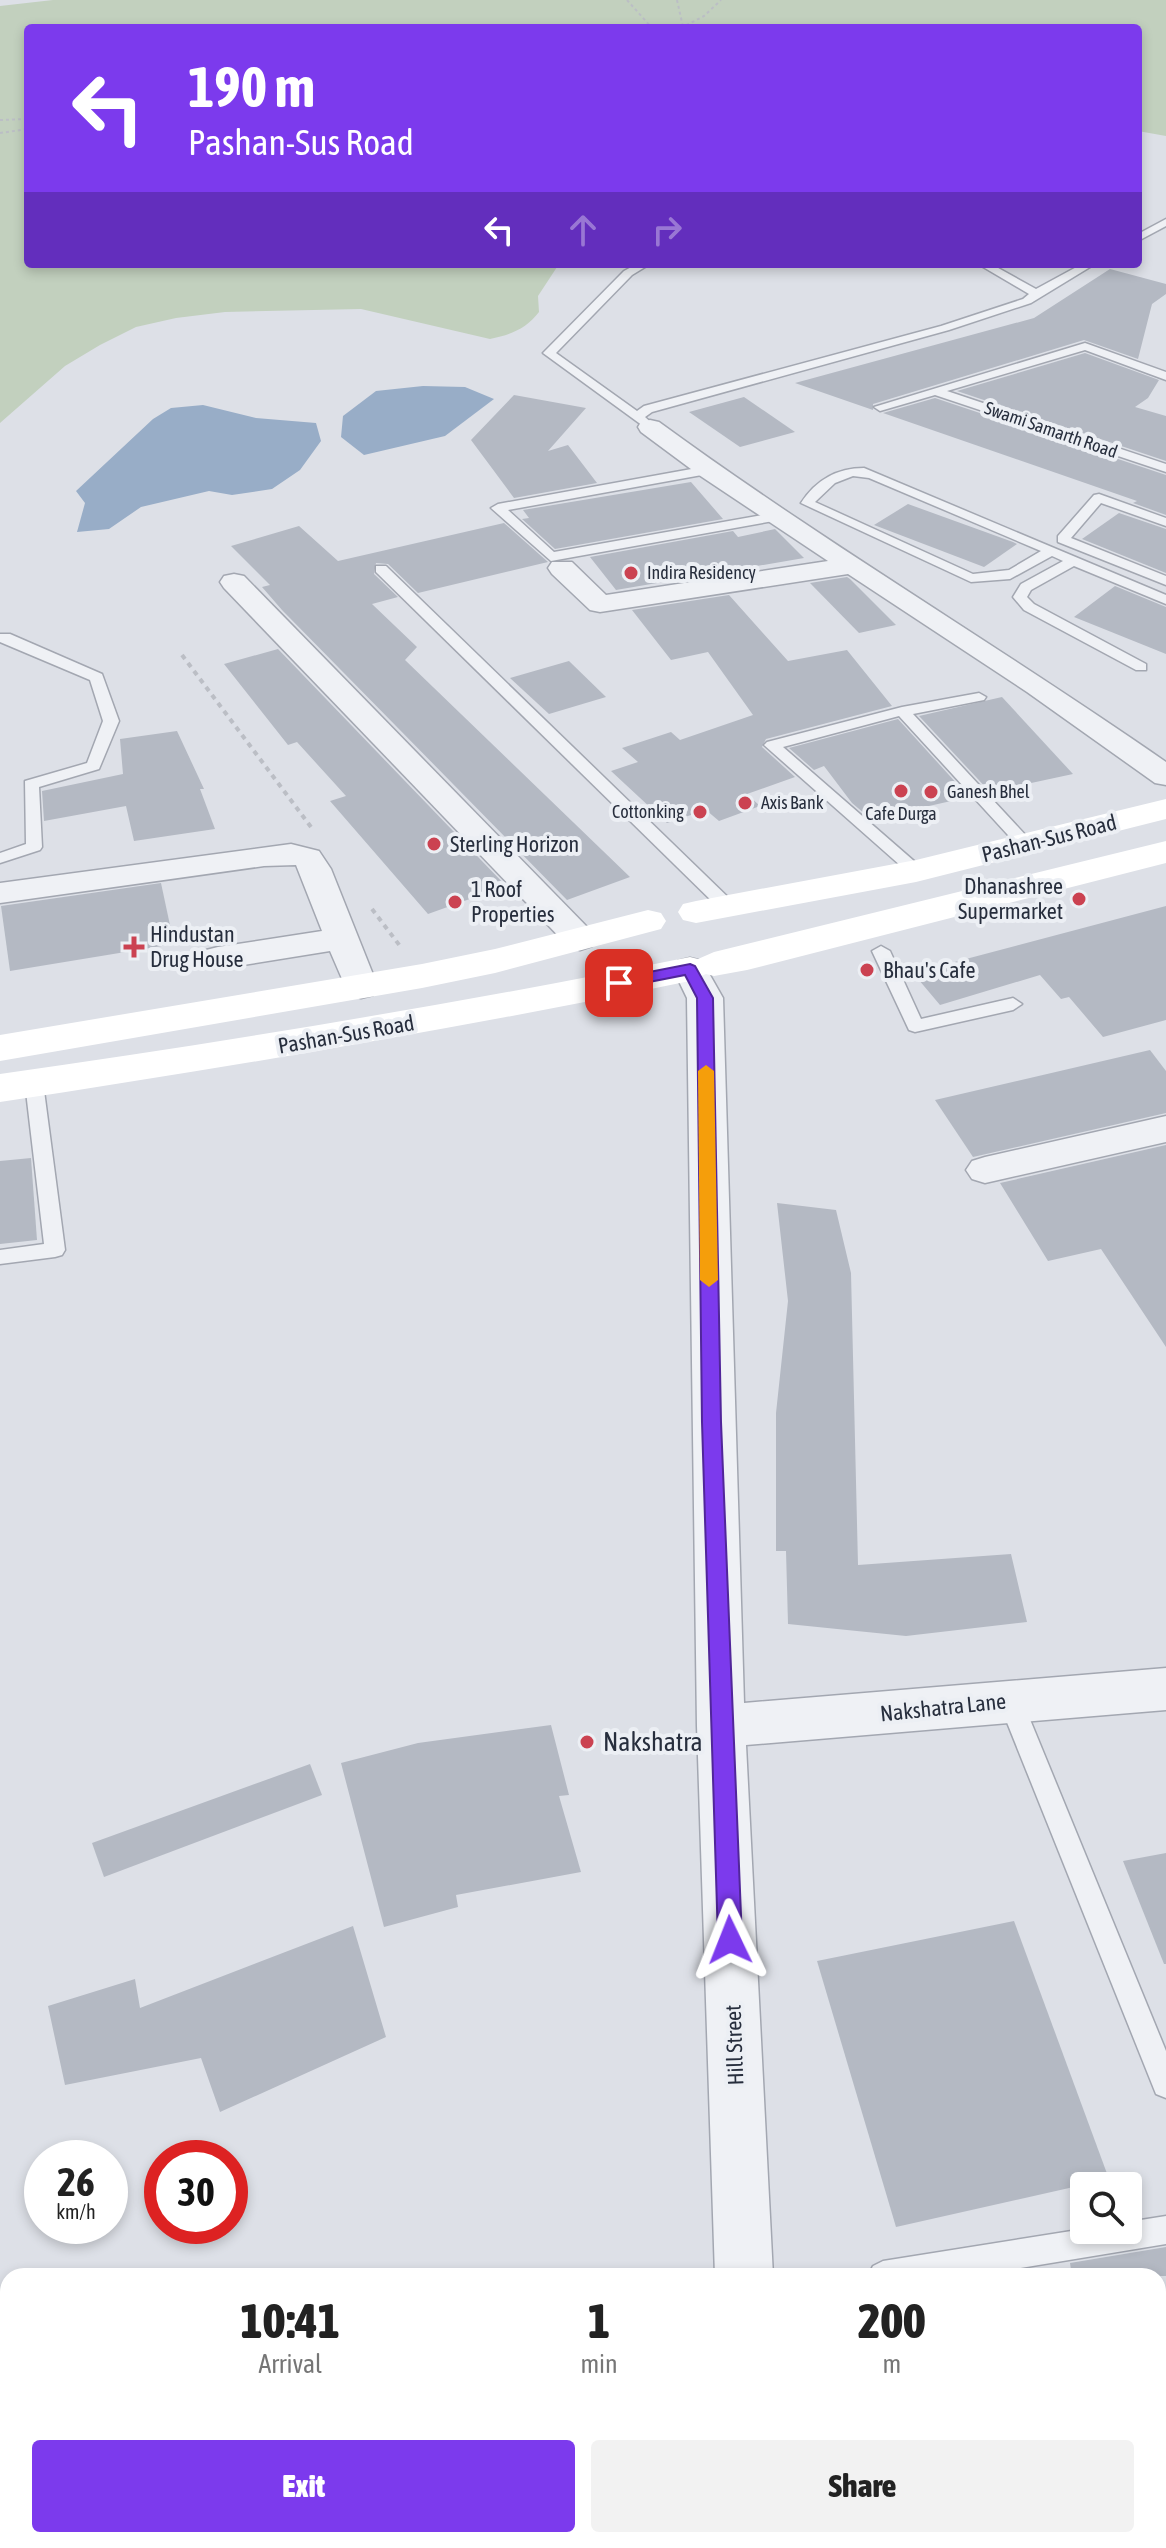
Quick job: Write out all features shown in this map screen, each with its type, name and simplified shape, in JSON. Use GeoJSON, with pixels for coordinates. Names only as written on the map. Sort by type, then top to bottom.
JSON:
{"type":"FeatureCollection","features":[{"type":"Feature","properties":{"kind":"main road","name":"Pashan-Sus Road"},"geometry":{"type":"LineString","coordinates":[[712,910],[916,871],[1166,809]]}},
{"type":"Feature","properties":{"kind":"main road","name":"Pashan-Sus Road"},"geometry":{"type":"LineString","coordinates":[[17,1085],[703,977],[747,958],[1166,852]]}},
{"type":"Feature","properties":{"kind":"main road"},"geometry":{"type":"LineString","coordinates":[[712,910],[715,918],[727,928],[732,941],[727,953],[703,977],[668,967],[644,953],[639,947],[638,933],[648,921],[669,912],[712,910]]}},
{"type":"Feature","properties":{"kind":"main road","name":"Pashan-Sus Road"},"geometry":{"type":"LineString","coordinates":[[0,1048],[422,976],[648,921]]}},
{"type":"Feature","properties":{"kind":"street"},"geometry":{"type":"LineString","coordinates":[[644,422],[708,470],[1037,686],[1166,776]]}},
{"type":"Feature","properties":{"kind":"street"},"geometry":{"type":"LineString","coordinates":[[562,568],[600,604],[853,565]]}},
{"type":"Feature","properties":{"kind":"street"},"geometry":{"type":"LineString","coordinates":[[234,582],[580,939]]}},
{"type":"Feature","properties":{"kind":"street"},"geometry":{"type":"LineString","coordinates":[[0,893],[291,854],[308,858],[361,987]]}},
{"type":"Feature","properties":{"kind":"street"},"geometry":{"type":"LineString","coordinates":[[218,958],[342,938]]}},
{"type":"Feature","properties":{"kind":"street","name":"Hill Street"},"geometry":{"type":"LineString","coordinates":[[703,977],[721,1726],[744,2268]]}},
{"type":"Feature","properties":{"kind":"street"},"geometry":{"type":"LineString","coordinates":[[985,1170],[1166,1129]]}},
{"type":"Feature","properties":{"kind":"street","name":"Nakshatra Lane"},"geometry":{"type":"LineString","coordinates":[[721,1726],[1166,1689]]}},
{"type":"Feature","properties":{"kind":"lane"},"geometry":{"type":"LineString","coordinates":[[1142,236],[1166,222]]}},
{"type":"Feature","properties":{"kind":"lane"},"geometry":{"type":"LineString","coordinates":[[637,268],[628,273],[549,353],[644,422],[648,409],[945,328],[1027,301],[1083,268]]}},
{"type":"Feature","properties":{"kind":"lane"},"geometry":{"type":"LineString","coordinates":[[991,268],[1028,287],[1035,294]]}},
{"type":"Feature","properties":{"kind":"lane"},"geometry":{"type":"LineString","coordinates":[[880,407],[1085,346],[1166,376]]}},
{"type":"Feature","properties":{"kind":"lane","name":"Swami Samarth Road"},"geometry":{"type":"LineString","coordinates":[[936,391],[1166,468]]}},
{"type":"Feature","properties":{"kind":"lane"},"geometry":{"type":"LineString","coordinates":[[708,470],[498,508],[551,557],[779,516]]}},
{"type":"Feature","properties":{"kind":"lane"},"geometry":{"type":"LineString","coordinates":[[1051,551],[1014,574],[998,580],[971,578],[808,503],[825,483],[863,471],[1051,551],[1073,561],[1166,600]]}},
{"type":"Feature","properties":{"kind":"lane"},"geometry":{"type":"LineString","coordinates":[[1166,522],[1099,498],[1063,539],[1166,581]]}},
{"type":"Feature","properties":{"kind":"lane"},"geometry":{"type":"LineString","coordinates":[[1073,561],[1026,587],[1020,597],[1029,607],[1141,667]]}},
{"type":"Feature","properties":{"kind":"lane"},"geometry":{"type":"LineString","coordinates":[[381,569],[658,836],[712,910]]}},
{"type":"Feature","properties":{"kind":"lane"},"geometry":{"type":"LineString","coordinates":[[0,638],[5,637],[97,677],[111,721],[94,766],[31,784],[34,847],[0,858]]}},
{"type":"Feature","properties":{"kind":"lane"},"geometry":{"type":"LineString","coordinates":[[916,871],[772,745],[902,711],[979,697]]}},
{"type":"Feature","properties":{"kind":"lane"},"geometry":{"type":"LineString","coordinates":[[902,711],[1025,844]]}},
{"type":"Feature","properties":{"kind":"lane"},"geometry":{"type":"LineString","coordinates":[[881,951],[915,1026],[1013,1004]]}},
{"type":"Feature","properties":{"kind":"lane"},"geometry":{"type":"LineString","coordinates":[[0,1257],[55,1250],[17,1085]]}},
{"type":"Feature","properties":{"kind":"lane"},"geometry":{"type":"LineString","coordinates":[[1010,1700],[1166,2084]]}},
{"type":"Feature","properties":{"kind":"lane"},"geometry":{"type":"LineString","coordinates":[[932,2268],[1166,2230]]}},
{"type":"Feature","properties":{"kind":"path"},"geometry":{"type":"LineString","coordinates":[[627,0],[648,24]]}},
{"type":"Feature","properties":{"kind":"path"},"geometry":{"type":"LineString","coordinates":[[677,0],[681,24]]}},
{"type":"Feature","properties":{"kind":"path"},"geometry":{"type":"LineString","coordinates":[[689,24],[704,16],[721,0]]}},
{"type":"Feature","properties":{"kind":"path"},"geometry":{"type":"LineString","coordinates":[[0,120],[24,119]]}},
{"type":"Feature","properties":{"kind":"path"},"geometry":{"type":"LineString","coordinates":[[0,133],[24,130]]}},
{"type":"Feature","properties":{"kind":"path"},"geometry":{"type":"LineString","coordinates":[[182,655],[314,831]]}},
{"type":"Feature","properties":{"kind":"path"},"geometry":{"type":"LineString","coordinates":[[370,906],[422,976]]}},
{"type":"Feature","properties":{"kind":"green space"},"geometry":{"type":"Polygon","coordinates":[[[53,0],[1166,0],[1166,136],[1142,132],[1142,24],[24,24],[24,268],[556,268],[538,296],[539,312],[534,318],[517,330],[490,339],[361,309],[225,312],[136,327],[65,366],[0,423],[0,6],[53,0]]]}},
{"type":"Feature","properties":{"kind":"water"},"geometry":{"type":"Polygon","coordinates":[[[423,386],[465,387],[494,399],[445,436],[364,455],[341,437],[343,416],[376,391],[423,386]]]}},
{"type":"Feature","properties":{"kind":"water"},"geometry":{"type":"Polygon","coordinates":[[[203,405],[256,418],[316,423],[321,441],[300,470],[272,489],[232,495],[209,491],[141,507],[109,529],[77,532],[85,503],[76,491],[153,419],[171,408],[203,405]]]}},
{"type":"Feature","properties":{"kind":"building"},"geometry":{"type":"Polygon","coordinates":[[[1110,269],[1166,284],[1166,294],[1152,304],[1138,359],[1084,340],[873,404],[873,410],[795,383],[1034,318],[1110,269]]]}},
{"type":"Feature","properties":{"kind":"building"},"geometry":{"type":"Polygon","coordinates":[[[1085,353],[1159,380],[1148,398],[1135,407],[1166,416],[1166,461],[957,391],[1085,353]]]}},
{"type":"Feature","properties":{"kind":"building"},"geometry":{"type":"Polygon","coordinates":[[[514,395],[586,408],[548,451],[568,445],[597,483],[514,498],[471,440],[514,395]]]}},
{"type":"Feature","properties":{"kind":"building"},"geometry":{"type":"Polygon","coordinates":[[[744,397],[795,432],[740,447],[689,412],[744,397]]]}},
{"type":"Feature","properties":{"kind":"building"},"geometry":{"type":"Polygon","coordinates":[[[935,398],[1166,475],[1166,515],[1133,503],[1137,501],[883,413],[935,398]]]}},
{"type":"Feature","properties":{"kind":"building"},"geometry":{"type":"Polygon","coordinates":[[[691,482],[723,519],[555,549],[522,519],[529,518],[523,510],[691,482]]]}},
{"type":"Feature","properties":{"kind":"building"},"geometry":{"type":"Polygon","coordinates":[[[908,504],[1017,544],[984,567],[874,525],[908,504]]]}},
{"type":"Feature","properties":{"kind":"building"},"geometry":{"type":"Polygon","coordinates":[[[1119,513],[1166,529],[1166,573],[1082,539],[1119,513]]]}},
{"type":"Feature","properties":{"kind":"building"},"geometry":{"type":"Polygon","coordinates":[[[504,523],[548,562],[418,593],[388,564],[376,563],[374,574],[398,597],[372,604],[417,647],[405,660],[630,877],[567,900],[282,610],[262,587],[270,585],[231,546],[299,526],[338,561],[504,523]]]}},
{"type":"Feature","properties":{"kind":"building"},"geometry":{"type":"Polygon","coordinates":[[[775,529],[804,558],[616,590],[590,557],[733,531],[738,537],[775,529]]]}},
{"type":"Feature","properties":{"kind":"building"},"geometry":{"type":"Polygon","coordinates":[[[847,577],[896,625],[859,633],[810,583],[847,577]]]}},
{"type":"Feature","properties":{"kind":"building"},"geometry":{"type":"Polygon","coordinates":[[[1115,586],[1166,607],[1166,654],[1074,617],[1115,586]]]}},
{"type":"Feature","properties":{"kind":"building"},"geometry":{"type":"Polygon","coordinates":[[[729,595],[788,661],[847,650],[892,706],[766,739],[762,747],[795,777],[747,794],[760,806],[719,821],[706,810],[667,823],[611,771],[638,762],[622,748],[671,732],[680,740],[753,715],[708,652],[671,660],[632,610],[729,595]]]}},
{"type":"Feature","properties":{"kind":"building"},"geometry":{"type":"Polygon","coordinates":[[[278,649],[506,886],[428,914],[330,801],[346,796],[297,742],[288,745],[224,664],[278,649]]]}},
{"type":"Feature","properties":{"kind":"building"},"geometry":{"type":"Polygon","coordinates":[[[569,661],[606,697],[549,714],[510,678],[569,661]]]}},
{"type":"Feature","properties":{"kind":"building"},"geometry":{"type":"Polygon","coordinates":[[[1002,697],[1073,774],[990,792],[919,716],[1002,697]]]}},
{"type":"Feature","properties":{"kind":"building"},"geometry":{"type":"Polygon","coordinates":[[[898,719],[969,797],[871,819],[852,803],[824,766],[814,770],[789,748],[898,719]]]}},
{"type":"Feature","properties":{"kind":"building"},"geometry":{"type":"Polygon","coordinates":[[[177,731],[204,789],[200,789],[215,829],[134,841],[126,806],[44,821],[42,791],[123,774],[120,739],[177,731]]]}},
{"type":"Feature","properties":{"kind":"building"},"geometry":{"type":"Polygon","coordinates":[[[161,883],[174,944],[10,971],[1,906],[161,883]]]}},
{"type":"Feature","properties":{"kind":"building"},"geometry":{"type":"Polygon","coordinates":[[[1166,906],[1166,1020],[1103,1037],[1069,997],[1061,999],[1040,975],[940,1005],[913,973],[1166,906]]]}},
{"type":"Feature","properties":{"kind":"building"},"geometry":{"type":"Polygon","coordinates":[[[1150,1050],[1166,1071],[1166,1113],[973,1157],[935,1100],[1150,1050]]]}},
{"type":"Feature","properties":{"kind":"building"},"geometry":{"type":"Polygon","coordinates":[[[1166,1145],[1166,1347],[1101,1249],[1048,1261],[1000,1183],[1166,1145]]]}},
{"type":"Feature","properties":{"kind":"building"},"geometry":{"type":"Polygon","coordinates":[[[31,1158],[37,1240],[0,1244],[0,1161],[31,1158]]]}},
{"type":"Feature","properties":{"kind":"building"},"geometry":{"type":"Polygon","coordinates":[[[777,1203],[836,1210],[851,1273],[858,1565],[1011,1554],[1027,1622],[906,1636],[788,1624],[786,1551],[776,1551],[776,1413],[788,1301],[777,1203]]]}},
{"type":"Feature","properties":{"kind":"building"},"geometry":{"type":"Polygon","coordinates":[[[551,1725],[569,1795],[559,1796],[581,1872],[456,1895],[458,1907],[384,1927],[341,1763],[418,1743],[551,1725]]]}},
{"type":"Feature","properties":{"kind":"building"},"geometry":{"type":"Polygon","coordinates":[[[310,1764],[322,1795],[104,1877],[92,1843],[310,1764]]]}},
{"type":"Feature","properties":{"kind":"building"},"geometry":{"type":"Polygon","coordinates":[[[1166,1853],[1166,1964],[1164,1964],[1123,1861],[1166,1853]]]}},
{"type":"Feature","properties":{"kind":"building"},"geometry":{"type":"Polygon","coordinates":[[[1014,1921],[1106,2172],[1070,2172],[1070,2188],[896,2227],[817,1961],[1014,1921]]]}},
{"type":"Feature","properties":{"kind":"building"},"geometry":{"type":"Polygon","coordinates":[[[353,1926],[386,2037],[220,2112],[201,2058],[65,2085],[48,2006],[135,1979],[140,2008],[353,1926]]]}},
{"type":"Feature","properties":{"kind":"building"},"geometry":{"type":"Polygon","coordinates":[[[1166,2247],[1166,2268],[1071,2268],[1070,2263],[1166,2247]]]}},
{"type":"Feature","properties":{"kind":"slow traffic"},"geometry":{"type":"LineString","coordinates":[[706,1071],[709,1280]]}},
{"type":"Feature","properties":{"kind":"place","name":"Indira Residency"},"geometry":{"type":"Point","coordinates":[631,573]}},
{"type":"Feature","properties":{"kind":"place","name":"Cafe Durga"},"geometry":{"type":"Point","coordinates":[901,791]}},
{"type":"Feature","properties":{"kind":"place","name":"Ganesh Bhel"},"geometry":{"type":"Point","coordinates":[931,792]}},
{"type":"Feature","properties":{"kind":"place","name":"Axis Bank"},"geometry":{"type":"Point","coordinates":[745,803]}},
{"type":"Feature","properties":{"kind":"place","name":"Cottonking"},"geometry":{"type":"Point","coordinates":[700,812]}},
{"type":"Feature","properties":{"kind":"place","name":"Sterling Horizon"},"geometry":{"type":"Point","coordinates":[434,844]}},
{"type":"Feature","properties":{"kind":"place","name":"Dhanashree Supermarket"},"geometry":{"type":"Point","coordinates":[1079,899]}},
{"type":"Feature","properties":{"kind":"place","name":"1 Roof Properties"},"geometry":{"type":"Point","coordinates":[455,902]}},
{"type":"Feature","properties":{"kind":"place","name":"Hindustan Drug House"},"geometry":{"type":"Point","coordinates":[134,947]}},
{"type":"Feature","properties":{"kind":"place","name":"Bhau's Cafe"},"geometry":{"type":"Point","coordinates":[867,970]}},
{"type":"Feature","properties":{"kind":"place","name":"Nakshatra"},"geometry":{"type":"Point","coordinates":[587,1742]}},
{"type":"Feature","properties":{"kind":"route"},"geometry":{"type":"LineString","coordinates":[[619,983],[690,969],[705,998],[712,1422],[730,1940]]}}]}
